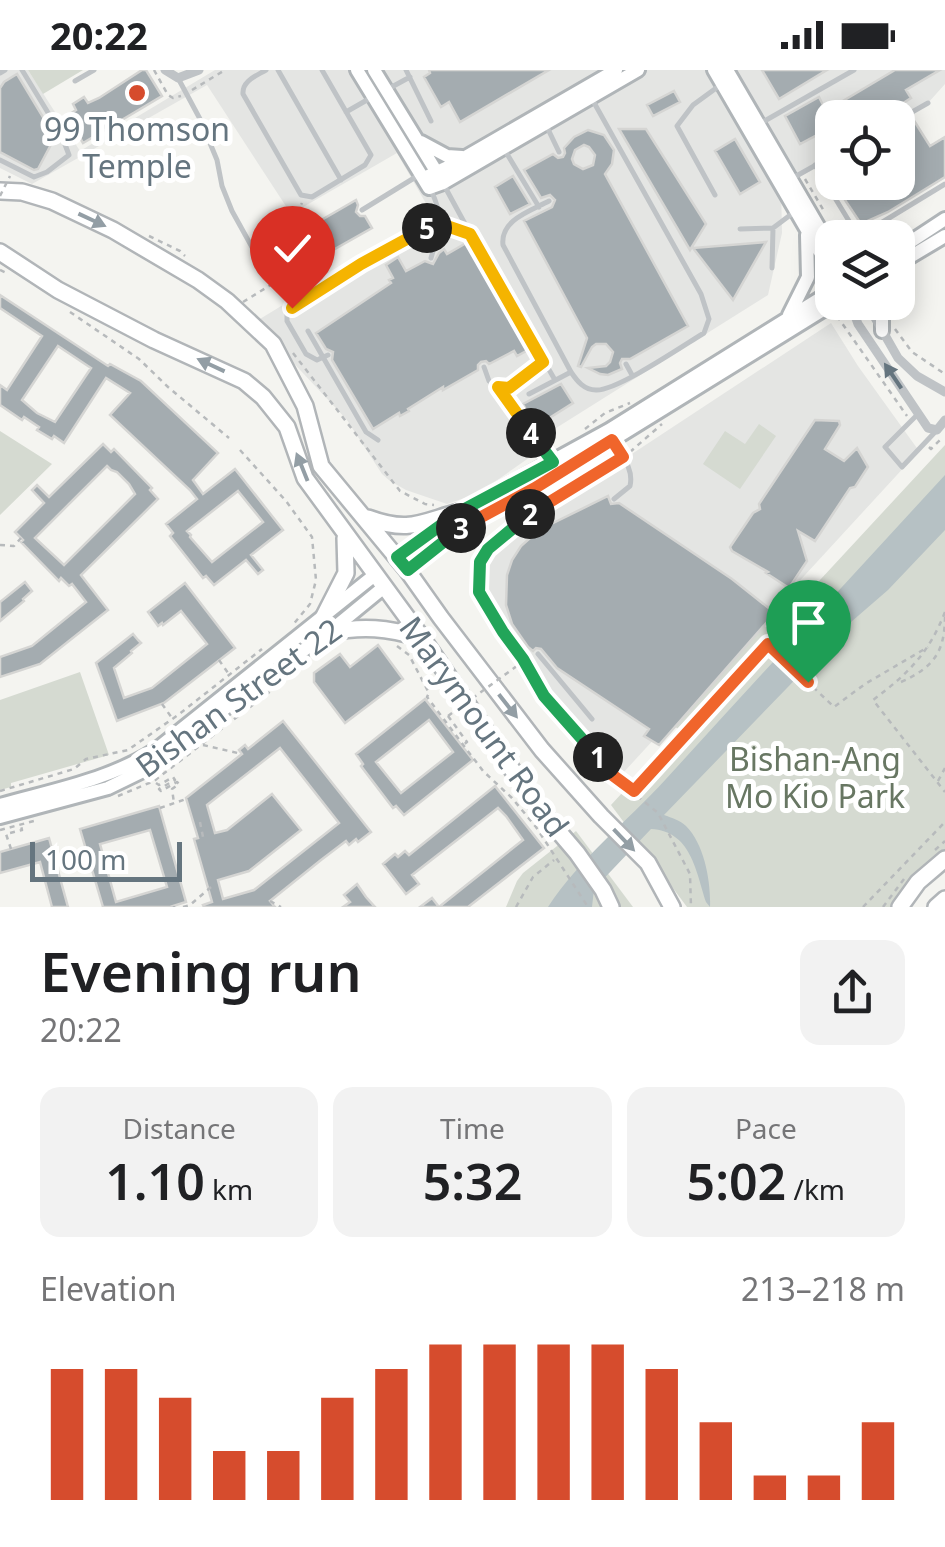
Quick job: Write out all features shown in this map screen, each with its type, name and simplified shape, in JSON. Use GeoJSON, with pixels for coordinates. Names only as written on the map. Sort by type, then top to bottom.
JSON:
{"type":"FeatureCollection","features":[{"type":"Feature","properties":{"kind":"main road"},"geometry":{"type":"LineString","coordinates":[[357,70],[416,138],[431,179]]}},
{"type":"Feature","properties":{"kind":"main road"},"geometry":{"type":"LineString","coordinates":[[374,70],[380,93],[431,179]]}},
{"type":"Feature","properties":{"kind":"main road"},"geometry":{"type":"LineString","coordinates":[[431,179],[543,119],[616,70]]}},
{"type":"Feature","properties":{"kind":"main road"},"geometry":{"type":"LineString","coordinates":[[588,92],[638,70]]}},
{"type":"Feature","properties":{"kind":"main road"},"geometry":{"type":"LineString","coordinates":[[721,74],[815,228]]}},
{"type":"Feature","properties":{"kind":"main road"},"geometry":{"type":"LineString","coordinates":[[416,138],[446,156],[464,157]]}},
{"type":"Feature","properties":{"kind":"main road"},"geometry":{"type":"LineString","coordinates":[[431,179],[464,157],[501,143]]}},
{"type":"Feature","properties":{"kind":"main road","name":"Marymount Road"},"geometry":{"type":"LineString","coordinates":[[0,193],[22,192],[52,201],[113,230],[198,280],[274,344],[305,406],[321,466],[408,570],[542,750],[648,863],[672,907]]}},
{"type":"Feature","properties":{"kind":"main road"},"geometry":{"type":"LineString","coordinates":[[785,322],[808,277],[809,251],[800,208]]}},
{"type":"Feature","properties":{"kind":"main road"},"geometry":{"type":"LineString","coordinates":[[915,239],[945,219]]}},
{"type":"Feature","properties":{"kind":"main road"},"geometry":{"type":"LineString","coordinates":[[806,227],[815,243]]}},
{"type":"Feature","properties":{"kind":"main road"},"geometry":{"type":"LineString","coordinates":[[915,252],[945,236]]}},
{"type":"Feature","properties":{"kind":"main road","name":"Marymount Road"},"geometry":{"type":"LineString","coordinates":[[0,252],[58,290],[154,340],[244,380],[264,397],[287,427],[305,478],[422,638],[537,806],[603,890],[611,907]]}},
{"type":"Feature","properties":{"kind":"main road"},"geometry":{"type":"LineString","coordinates":[[397,557],[459,512],[553,462],[815,302]]}},
{"type":"Feature","properties":{"kind":"main road"},"geometry":{"type":"LineString","coordinates":[[408,570],[462,527],[535,488],[815,315]]}},
{"type":"Feature","properties":{"kind":"main road"},"geometry":{"type":"LineString","coordinates":[[884,320],[886,327]]}},
{"type":"Feature","properties":{"kind":"main road"},"geometry":{"type":"LineString","coordinates":[[364,517],[411,527],[459,512]]}},
{"type":"Feature","properties":{"kind":"main road"},"geometry":{"type":"LineString","coordinates":[[345,534],[346,573],[325,625],[376,628],[422,638]]}},
{"type":"Feature","properties":{"kind":"main road","name":"Bishan Street 22"},"geometry":{"type":"LineString","coordinates":[[0,817],[108,788],[148,770],[380,580],[397,557]]}},
{"type":"Feature","properties":{"kind":"main road","name":"Bishan Street 22"},"geometry":{"type":"LineString","coordinates":[[380,580],[408,570]]}},
{"type":"Feature","properties":{"kind":"main road","name":"Bishan Street 22"},"geometry":{"type":"LineString","coordinates":[[0,805],[97,778],[136,762],[278,650],[325,625]]}},
{"type":"Feature","properties":{"kind":"main road"},"geometry":{"type":"LineString","coordinates":[[900,907],[918,882],[945,859]]}},
{"type":"Feature","properties":{"kind":"main road"},"geometry":{"type":"LineString","coordinates":[[936,907],[945,899]]}},
{"type":"Feature","properties":{"kind":"street"},"geometry":{"type":"LineString","coordinates":[[165,70],[178,78],[199,70]]}},
{"type":"Feature","properties":{"kind":"street"},"geometry":{"type":"LineString","coordinates":[[857,320],[915,418],[941,432],[945,420]]}},
{"type":"Feature","properties":{"kind":"street"},"geometry":{"type":"LineString","coordinates":[[880,320],[898,358],[916,376],[945,392]]}},
{"type":"Feature","properties":{"kind":"lane"},"geometry":{"type":"LineString","coordinates":[[0,160],[34,177],[69,155],[61,134],[22,70]]}},
{"type":"Feature","properties":{"kind":"lane"},"geometry":{"type":"LineString","coordinates":[[76,81],[94,70]]}},
{"type":"Feature","properties":{"kind":"lane"},"geometry":{"type":"LineString","coordinates":[[266,70],[246,82],[243,94],[300,195],[312,197],[365,165],[371,155],[322,70]]}},
{"type":"Feature","properties":{"kind":"lane"},"geometry":{"type":"LineString","coordinates":[[278,70],[341,180]]}},
{"type":"Feature","properties":{"kind":"lane"},"geometry":{"type":"LineString","coordinates":[[406,70],[431,121]]}},
{"type":"Feature","properties":{"kind":"lane"},"geometry":{"type":"LineString","coordinates":[[754,127],[854,70]]}},
{"type":"Feature","properties":{"kind":"lane"},"geometry":{"type":"LineString","coordinates":[[714,195],[677,126],[721,74]]}},
{"type":"Feature","properties":{"kind":"lane"},"geometry":{"type":"LineString","coordinates":[[178,78],[217,160],[232,211],[262,267]]}},
{"type":"Feature","properties":{"kind":"lane"},"geometry":{"type":"LineString","coordinates":[[346,112],[410,78]]}},
{"type":"Feature","properties":{"kind":"lane"},"geometry":{"type":"LineString","coordinates":[[549,202],[509,224],[502,236],[503,245],[571,372],[584,386],[595,390],[609,388],[704,332],[710,319],[701,294],[588,92]]}},
{"type":"Feature","properties":{"kind":"lane"},"geometry":{"type":"LineString","coordinates":[[915,111],[928,104]]}},
{"type":"Feature","properties":{"kind":"lane"},"geometry":{"type":"LineString","coordinates":[[543,119],[559,152]]}},
{"type":"Feature","properties":{"kind":"lane"},"geometry":{"type":"LineString","coordinates":[[501,143],[539,206]]}},
{"type":"Feature","properties":{"kind":"lane"},"geometry":{"type":"LineString","coordinates":[[786,182],[815,167]]}},
{"type":"Feature","properties":{"kind":"lane"},"geometry":{"type":"LineString","coordinates":[[362,210],[431,179]]}},
{"type":"Feature","properties":{"kind":"lane"},"geometry":{"type":"LineString","coordinates":[[431,179],[441,224],[431,258]]}},
{"type":"Feature","properties":{"kind":"lane"},"geometry":{"type":"LineString","coordinates":[[431,179],[470,234],[554,380]]}},
{"type":"Feature","properties":{"kind":"lane"},"geometry":{"type":"LineString","coordinates":[[836,200],[858,231],[871,229],[945,184]]}},
{"type":"Feature","properties":{"kind":"lane"},"geometry":{"type":"LineString","coordinates":[[740,229],[773,228],[800,208]]}},
{"type":"Feature","properties":{"kind":"lane"},"geometry":{"type":"LineString","coordinates":[[328,355],[317,360],[306,354],[286,321],[292,308],[428,227],[441,224],[470,234]]}},
{"type":"Feature","properties":{"kind":"lane"},"geometry":{"type":"LineString","coordinates":[[772,268],[773,228]]}},
{"type":"Feature","properties":{"kind":"lane"},"geometry":{"type":"LineString","coordinates":[[308,331],[366,432],[378,440]]}},
{"type":"Feature","properties":{"kind":"lane"},"geometry":{"type":"LineString","coordinates":[[498,387],[509,388],[543,362]]}},
{"type":"Feature","properties":{"kind":"lane"},"geometry":{"type":"LineString","coordinates":[[626,364],[632,376]]}},
{"type":"Feature","properties":{"kind":"lane"},"geometry":{"type":"LineString","coordinates":[[484,367],[490,381],[553,462]]}},
{"type":"Feature","properties":{"kind":"lane"},"geometry":{"type":"LineString","coordinates":[[529,394],[571,372]]}},
{"type":"Feature","properties":{"kind":"lane"},"geometry":{"type":"LineString","coordinates":[[915,418],[885,447],[902,468],[941,432]]}},
{"type":"Feature","properties":{"kind":"lane"},"geometry":{"type":"LineString","coordinates":[[612,440],[630,470],[632,482],[614,499]]}},
{"type":"Feature","properties":{"kind":"lane"},"geometry":{"type":"LineString","coordinates":[[538,654],[592,719]]}},
{"type":"Feature","properties":{"kind":"path"},"geometry":{"type":"LineString","coordinates":[[0,193],[10,176]]}},
{"type":"Feature","properties":{"kind":"path"},"geometry":{"type":"LineString","coordinates":[[242,302],[308,262],[291,222],[306,196]]}},
{"type":"Feature","properties":{"kind":"path"},"geometry":{"type":"LineString","coordinates":[[0,270],[18,278]]}},
{"type":"Feature","properties":{"kind":"path"},"geometry":{"type":"LineString","coordinates":[[60,304],[139,358],[229,438]]}},
{"type":"Feature","properties":{"kind":"path"},"geometry":{"type":"LineString","coordinates":[[845,320],[915,418]]}},
{"type":"Feature","properties":{"kind":"path"},"geometry":{"type":"LineString","coordinates":[[886,327],[912,352],[945,374]]}},
{"type":"Feature","properties":{"kind":"path"},"geometry":{"type":"LineString","coordinates":[[290,350],[400,490],[425,504]]}},
{"type":"Feature","properties":{"kind":"path"},"geometry":{"type":"LineString","coordinates":[[579,434],[605,414],[636,400]]}},
{"type":"Feature","properties":{"kind":"path"},"geometry":{"type":"LineString","coordinates":[[634,791],[607,771],[544,696],[479,592],[480,562],[488,549],[532,513],[623,457],[664,422]]}},
{"type":"Feature","properties":{"kind":"path"},"geometry":{"type":"LineString","coordinates":[[926,443],[931,449],[941,432]]}},
{"type":"Feature","properties":{"kind":"path"},"geometry":{"type":"LineString","coordinates":[[240,450],[312,537],[316,580],[310,604],[291,627]]}},
{"type":"Feature","properties":{"kind":"path"},"geometry":{"type":"LineString","coordinates":[[0,546],[14,546],[22,538]]}},
{"type":"Feature","properties":{"kind":"path"},"geometry":{"type":"LineString","coordinates":[[896,684],[928,647],[945,613]]}},
{"type":"Feature","properties":{"kind":"path"},"geometry":{"type":"LineString","coordinates":[[945,613],[944,638],[934,660],[873,700],[945,792]]}},
{"type":"Feature","properties":{"kind":"path"},"geometry":{"type":"LineString","coordinates":[[690,907],[690,874],[658,813],[632,794],[768,644],[834,706],[928,647]]}},
{"type":"Feature","properties":{"kind":"path"},"geometry":{"type":"LineString","coordinates":[[396,645],[409,654],[429,693],[427,697],[482,771],[536,827],[588,907]]}},
{"type":"Feature","properties":{"kind":"path"},"geometry":{"type":"LineString","coordinates":[[0,791],[74,769],[86,760],[128,750],[260,651]]}},
{"type":"Feature","properties":{"kind":"path"},"geometry":{"type":"LineString","coordinates":[[108,799],[154,781],[320,654]]}},
{"type":"Feature","properties":{"kind":"path"},"geometry":{"type":"LineString","coordinates":[[219,660],[229,674]]}},
{"type":"Feature","properties":{"kind":"path"},"geometry":{"type":"LineString","coordinates":[[463,745],[467,742],[448,716],[521,663],[532,687],[538,682]]}},
{"type":"Feature","properties":{"kind":"path"},"geometry":{"type":"LineString","coordinates":[[162,704],[173,719]]}},
{"type":"Feature","properties":{"kind":"path"},"geometry":{"type":"LineString","coordinates":[[202,745],[242,754]]}},
{"type":"Feature","properties":{"kind":"path"},"geometry":{"type":"LineString","coordinates":[[938,782],[945,768]]}},
{"type":"Feature","properties":{"kind":"path"},"geometry":{"type":"LineString","coordinates":[[154,781],[159,785],[175,780],[161,791],[178,782],[172,789],[174,803]]}},
{"type":"Feature","properties":{"kind":"path"},"geometry":{"type":"LineString","coordinates":[[160,808],[186,799]]}},
{"type":"Feature","properties":{"kind":"path"},"geometry":{"type":"LineString","coordinates":[[0,830],[34,821]]}},
{"type":"Feature","properties":{"kind":"path"},"geometry":{"type":"LineString","coordinates":[[200,822],[204,836]]}},
{"type":"Feature","properties":{"kind":"path"},"geometry":{"type":"LineString","coordinates":[[864,907],[945,822]]}},
{"type":"Feature","properties":{"kind":"path"},"geometry":{"type":"LineString","coordinates":[[11,849],[6,834],[22,830],[20,824]]}},
{"type":"Feature","properties":{"kind":"path"},"geometry":{"type":"LineString","coordinates":[[516,907],[533,877],[555,859]]}},
{"type":"Feature","properties":{"kind":"path"},"geometry":{"type":"LineString","coordinates":[[183,907],[190,906],[210,886]]}},
{"type":"Feature","properties":{"kind":"path"},"geometry":{"type":"LineString","coordinates":[[270,901],[282,907]]}},
{"type":"Feature","properties":{"kind":"shaded area"},"geometry":{"type":"Polygon","coordinates":[[[0,70],[28,70],[80,151],[215,70],[945,70],[945,84],[928,103],[915,110],[915,100],[815,100],[815,166],[781,185],[782,233],[768,295],[537,440],[543,448],[479,493],[447,504],[406,490],[382,474],[347,420],[255,322],[432,214],[397,153],[291,214],[207,85],[32,184],[0,168],[0,70]]]}},
{"type":"Feature","properties":{"kind":"shaded area"},"geometry":{"type":"Polygon","coordinates":[[[831,323],[919,451],[623,773],[608,770],[487,621],[478,573],[495,548],[524,525],[831,323]]]}},
{"type":"Feature","properties":{"kind":"shaded area"},"geometry":{"type":"Polygon","coordinates":[[[945,475],[945,530],[664,815],[684,824],[698,843],[708,876],[710,907],[683,845],[664,831],[651,829],[594,889],[592,907],[548,907],[589,856],[666,779],[945,475]]]}},
{"type":"Feature","properties":{"kind":"green space"},"geometry":{"type":"Polygon","coordinates":[[[28,70],[83,70],[43,94],[28,70]]]}},
{"type":"Feature","properties":{"kind":"green space"},"geometry":{"type":"Polygon","coordinates":[[[759,424],[776,436],[740,489],[703,464],[725,431],[745,444],[759,424]]]}},
{"type":"Feature","properties":{"kind":"green space"},"geometry":{"type":"Polygon","coordinates":[[[0,431],[52,464],[0,515],[0,431]]]}},
{"type":"Feature","properties":{"kind":"green space","name":"Bishan-Ang Mo Kio Park"},"geometry":{"type":"Polygon","coordinates":[[[945,445],[945,865],[906,907],[687,907],[611,805],[680,730],[533,636],[600,517],[768,628],[770,634],[945,445]]]}},
{"type":"Feature","properties":{"kind":"green space"},"geometry":{"type":"Polygon","coordinates":[[[80,672],[109,755],[11,783],[11,787],[0,790],[0,700],[80,672]]]}},
{"type":"Feature","properties":{"kind":"green space"},"geometry":{"type":"Polygon","coordinates":[[[576,831],[633,907],[506,907],[523,873],[576,831]]]}},
{"type":"Feature","properties":{"kind":"building"},"geometry":{"type":"Polygon","coordinates":[[[146,70],[162,96],[83,143],[67,116],[76,110],[73,104],[84,97],[88,103],[99,98],[146,70]]]}},
{"type":"Feature","properties":{"kind":"building"},"geometry":{"type":"Polygon","coordinates":[[[429,70],[549,70],[460,122],[449,102],[441,107],[424,77],[429,70]]]}},
{"type":"Feature","properties":{"kind":"building"},"geometry":{"type":"Polygon","coordinates":[[[762,70],[827,70],[779,99],[762,70]]]}},
{"type":"Feature","properties":{"kind":"building"},"geometry":{"type":"Polygon","coordinates":[[[895,70],[940,70],[906,90],[911,98],[908,100],[845,100],[895,70]]]}},
{"type":"Feature","properties":{"kind":"building"},"geometry":{"type":"Polygon","coordinates":[[[17,74],[55,137],[34,170],[0,152],[0,88],[17,74]]]}},
{"type":"Feature","properties":{"kind":"building"},"geometry":{"type":"Polygon","coordinates":[[[674,91],[680,102],[653,116],[647,105],[674,91]]]}},
{"type":"Feature","properties":{"kind":"building"},"geometry":{"type":"Polygon","coordinates":[[[819,97],[820,100],[815,100],[815,136],[800,144],[785,116],[819,97]]]}},
{"type":"Feature","properties":{"kind":"building"},"geometry":{"type":"Polygon","coordinates":[[[915,122],[930,146],[945,137],[945,177],[915,195],[915,122]]]}},
{"type":"Feature","properties":{"kind":"building"},"geometry":{"type":"Polygon","coordinates":[[[619,129],[646,129],[706,224],[690,250],[619,129]]]}},
{"type":"Feature","properties":{"kind":"building"},"geometry":{"type":"Polygon","coordinates":[[[588,130],[604,135],[614,150],[612,164],[605,174],[688,326],[630,359],[622,359],[622,369],[608,375],[588,368],[610,362],[613,352],[606,344],[592,347],[581,367],[578,366],[587,338],[524,221],[552,207],[555,200],[550,195],[541,198],[524,170],[553,154],[563,157],[564,148],[588,130]],[[584,145],[575,150],[572,159],[583,169],[593,165],[595,155],[584,145]]]}},
{"type":"Feature","properties":{"kind":"building"},"geometry":{"type":"Polygon","coordinates":[[[735,139],[760,182],[740,194],[715,151],[735,139]]]}},
{"type":"Feature","properties":{"kind":"building"},"geometry":{"type":"Polygon","coordinates":[[[513,176],[530,204],[510,214],[495,187],[513,176]]]}},
{"type":"Feature","properties":{"kind":"building"},"geometry":{"type":"Polygon","coordinates":[[[356,200],[356,212],[365,216],[372,228],[333,250],[318,222],[356,200]]]}},
{"type":"Feature","properties":{"kind":"building"},"geometry":{"type":"Polygon","coordinates":[[[845,200],[908,200],[870,220],[858,220],[845,200]]]}},
{"type":"Feature","properties":{"kind":"building"},"geometry":{"type":"Polygon","coordinates":[[[468,242],[528,350],[517,356],[514,351],[489,364],[481,362],[478,370],[373,429],[332,360],[333,352],[326,349],[316,333],[391,283],[393,278],[386,265],[398,257],[406,271],[425,261],[433,264],[444,249],[447,254],[468,242]]]}},
{"type":"Feature","properties":{"kind":"building"},"geometry":{"type":"Polygon","coordinates":[[[766,242],[733,300],[693,248],[766,242]]]}},
{"type":"Feature","properties":{"kind":"building"},"geometry":{"type":"Polygon","coordinates":[[[0,295],[108,366],[141,381],[218,453],[193,480],[203,494],[235,469],[283,530],[251,555],[263,570],[258,574],[246,560],[214,585],[206,576],[203,578],[170,536],[173,533],[166,524],[197,499],[110,415],[130,393],[106,378],[64,443],[0,405],[0,385],[7,390],[42,336],[0,308],[0,295]],[[58,346],[22,400],[55,422],[91,368],[58,346]],[[238,491],[187,531],[212,562],[263,522],[238,491]]]}},
{"type":"Feature","properties":{"kind":"building"},"geometry":{"type":"Polygon","coordinates":[[[561,384],[573,403],[543,422],[532,411],[528,414],[523,404],[561,384]]]}},
{"type":"Feature","properties":{"kind":"building"},"geometry":{"type":"Polygon","coordinates":[[[815,420],[839,421],[825,449],[844,461],[857,448],[868,467],[815,541],[798,531],[807,561],[789,588],[730,547],[753,513],[760,509],[759,504],[815,420]]]}},
{"type":"Feature","properties":{"kind":"building"},"geometry":{"type":"Polygon","coordinates":[[[103,444],[111,452],[114,449],[158,499],[81,575],[108,610],[40,664],[0,677],[0,657],[32,646],[86,602],[72,584],[69,586],[61,578],[59,581],[15,532],[44,503],[32,490],[37,485],[49,497],[103,444]],[[107,466],[35,538],[64,565],[135,494],[107,466]]]}},
{"type":"Feature","properties":{"kind":"building"},"geometry":{"type":"Polygon","coordinates":[[[608,496],[611,504],[619,503],[732,579],[775,613],[659,745],[644,736],[649,729],[557,668],[541,649],[533,651],[528,647],[512,624],[506,605],[507,575],[521,546],[539,530],[608,496]]]}},
{"type":"Feature","properties":{"kind":"building"},"geometry":{"type":"Polygon","coordinates":[[[25,582],[32,591],[0,621],[0,602],[25,582]]]}},
{"type":"Feature","properties":{"kind":"building"},"geometry":{"type":"Polygon","coordinates":[[[185,583],[235,648],[164,703],[117,721],[96,663],[133,634],[141,643],[114,668],[124,698],[152,688],[207,644],[181,611],[158,626],[148,612],[185,583]]]}},
{"type":"Feature","properties":{"kind":"building"},"geometry":{"type":"Polygon","coordinates":[[[378,645],[403,679],[345,723],[314,682],[314,673],[340,654],[350,667],[378,645]]]}},
{"type":"Feature","properties":{"kind":"building"},"geometry":{"type":"Polygon","coordinates":[[[425,699],[473,760],[404,815],[396,806],[393,808],[356,754],[425,699]],[[429,720],[376,762],[401,793],[453,752],[429,720]]]}},
{"type":"Feature","properties":{"kind":"building"},"geometry":{"type":"Polygon","coordinates":[[[283,721],[371,832],[358,842],[356,839],[349,845],[346,841],[321,860],[270,901],[275,907],[204,907],[212,902],[186,798],[242,754],[239,750],[245,745],[248,749],[283,721]],[[280,748],[207,805],[215,833],[227,830],[272,794],[301,830],[249,871],[218,880],[223,899],[254,890],[339,823],[280,748]]]}},
{"type":"Feature","properties":{"kind":"building"},"geometry":{"type":"Polygon","coordinates":[[[495,786],[544,848],[468,907],[439,907],[523,840],[498,808],[412,875],[419,884],[406,894],[383,864],[395,854],[398,857],[405,851],[409,855],[495,786]]]}},
{"type":"Feature","properties":{"kind":"building"},"geometry":{"type":"Polygon","coordinates":[[[159,806],[186,902],[170,907],[103,907],[80,829],[159,806]],[[150,830],[100,844],[116,902],[167,887],[150,830]]]}},
{"type":"Feature","properties":{"kind":"building"},"geometry":{"type":"Polygon","coordinates":[[[49,838],[68,907],[52,907],[40,862],[0,873],[0,852],[49,838]]]}},
{"type":"Feature","properties":{"kind":"building"},"geometry":{"type":"Polygon","coordinates":[[[357,884],[375,907],[343,907],[350,902],[344,895],[357,884]]]}},
{"type":"Feature","properties":{"kind":"building"},"geometry":{"type":"Polygon","coordinates":[[[432,898],[439,907],[420,907],[432,898]]]}},
{"type":"Feature","properties":{"kind":"place","name":"99 Thomson Temple"},"geometry":{"type":"Point","coordinates":[137,93]}},
{"type":"Feature","properties":{"kind":"route"},"geometry":{"type":"LineString","coordinates":[[292,308],[428,227],[441,224],[470,234],[543,362],[509,388],[498,387],[553,462],[459,512],[397,557],[408,570],[462,527],[612,440],[623,457],[532,513],[488,549],[480,562],[478,577],[479,592],[544,696],[624,786],[634,791],[768,644],[808,682]]}}]}
